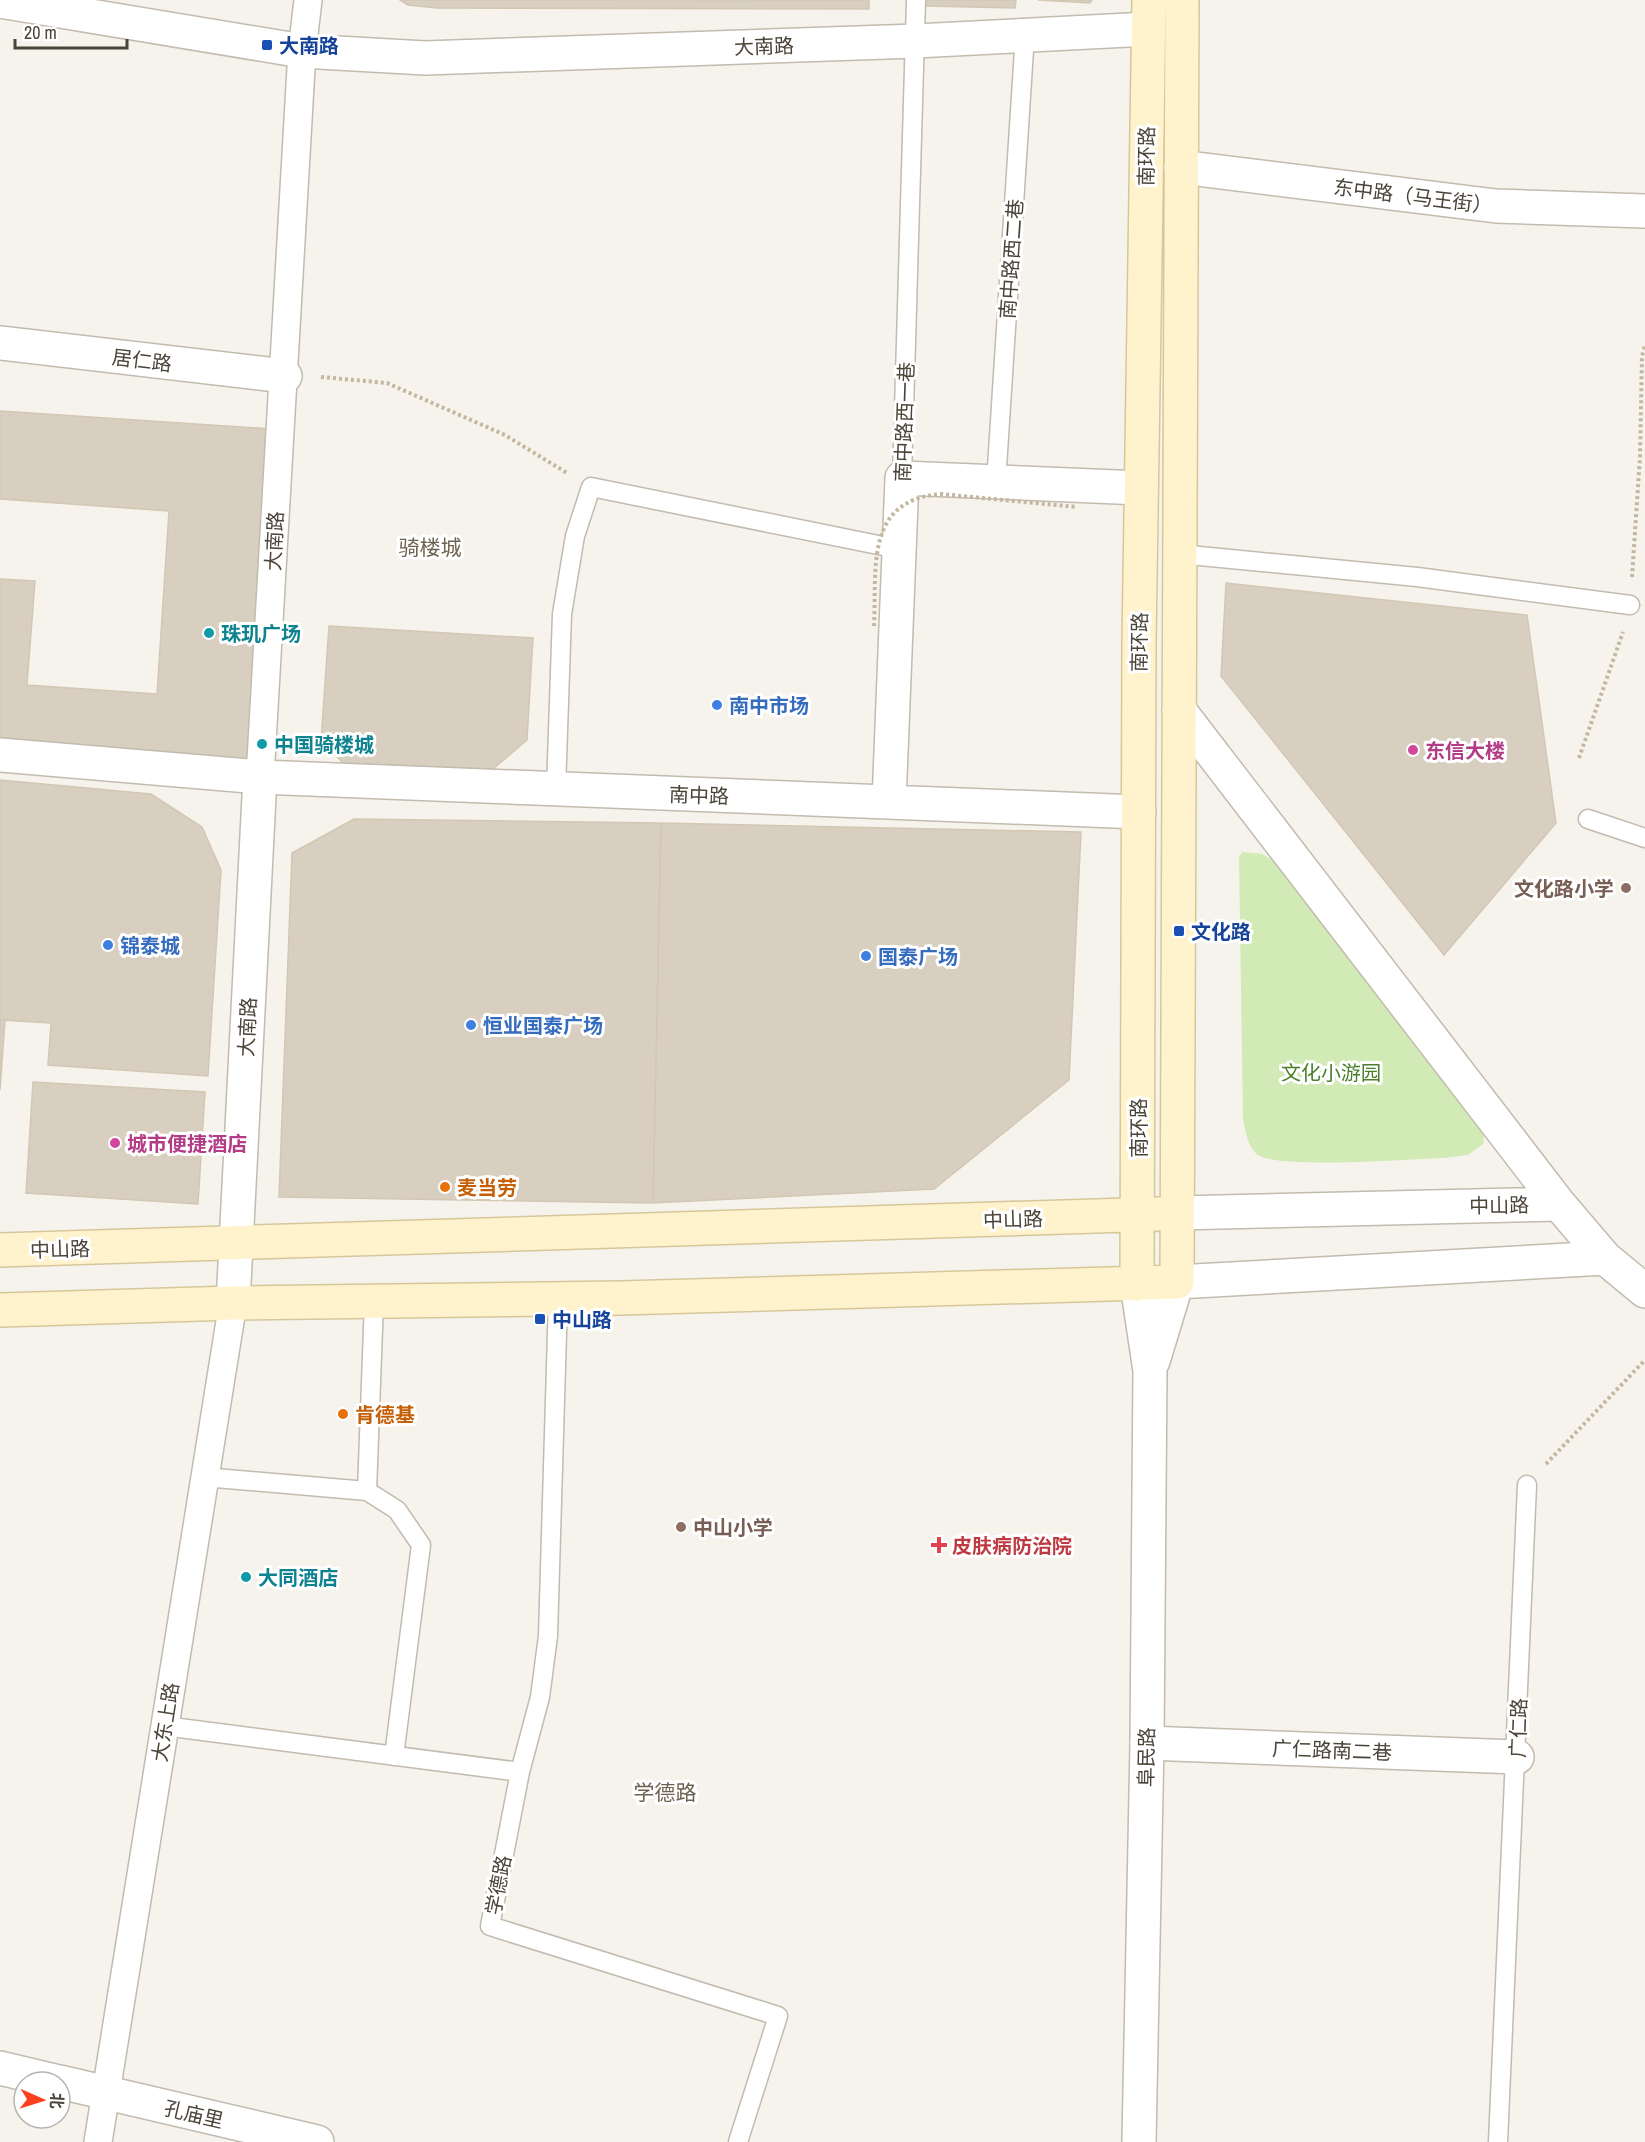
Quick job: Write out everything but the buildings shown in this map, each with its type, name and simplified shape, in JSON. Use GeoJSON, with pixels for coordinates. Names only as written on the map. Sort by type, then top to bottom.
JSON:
{"type":"FeatureCollection","features":[{"type":"Feature","properties":{"kind":"main road","name":"南环路"},"geometry":{"type":"LineString","coordinates":[[1177,1282],[1182,0]]}},
{"type":"Feature","properties":{"kind":"main road","name":"南环路"},"geometry":{"type":"LineString","coordinates":[[1137,1284],[1141,488],[1149,15]]}},
{"type":"Feature","properties":{"kind":"main road","name":"中山路"},"geometry":{"type":"LineString","coordinates":[[0,1250],[1178,1214]]}},
{"type":"Feature","properties":{"kind":"main road"},"geometry":{"type":"LineString","coordinates":[[0,1310],[233,1303],[558,1299],[1177,1282]]}},
{"type":"Feature","properties":{"kind":"street"},"geometry":{"type":"LineString","coordinates":[[0,1],[302,51],[308,0]]}},
{"type":"Feature","properties":{"kind":"street","name":"大南路"},"geometry":{"type":"LineString","coordinates":[[233,1303],[260,777],[302,51],[426,58],[916,41],[1025,34],[1149,15]]}},
{"type":"Feature","properties":{"kind":"street","name":"东中路（马王街）"},"geometry":{"type":"LineString","coordinates":[[1181,167],[1496,206],[1645,211]]}},
{"type":"Feature","properties":{"kind":"street","name":"居仁路"},"geometry":{"type":"LineString","coordinates":[[0,344],[285,376]]}},
{"type":"Feature","properties":{"kind":"street"},"geometry":{"type":"LineString","coordinates":[[902,478],[1141,488]]}},
{"type":"Feature","properties":{"kind":"street","name":"南中路西一巷"},"geometry":{"type":"LineString","coordinates":[[889,802],[902,478]]}},
{"type":"Feature","properties":{"kind":"street"},"geometry":{"type":"LineString","coordinates":[[1179,710],[1559,1204],[1605,1258],[1645,1292]]}},
{"type":"Feature","properties":{"kind":"street"},"geometry":{"type":"LineString","coordinates":[[0,755],[260,777]]}},
{"type":"Feature","properties":{"kind":"street","name":"南中路"},"geometry":{"type":"LineString","coordinates":[[260,777],[1138,812]]}},
{"type":"Feature","properties":{"kind":"street","name":"中山路"},"geometry":{"type":"LineString","coordinates":[[1178,1214],[1559,1204]]}},
{"type":"Feature","properties":{"kind":"street"},"geometry":{"type":"LineString","coordinates":[[1150,1371],[1177,1282],[1605,1258]]}},
{"type":"Feature","properties":{"kind":"street"},"geometry":{"type":"LineString","coordinates":[[1137,1284],[1150,1371]]}},
{"type":"Feature","properties":{"kind":"street","name":"大东上路"},"geometry":{"type":"LineString","coordinates":[[98,2142],[233,1303]]}},
{"type":"Feature","properties":{"kind":"street","name":"阜民路"},"geometry":{"type":"LineString","coordinates":[[1139,2142],[1147,1743],[1150,1371]]}},
{"type":"Feature","properties":{"kind":"street","name":"广仁路南二巷"},"geometry":{"type":"LineString","coordinates":[[1147,1743],[1516,1757]]}},
{"type":"Feature","properties":{"kind":"street","name":"孔庙里"},"geometry":{"type":"LineString","coordinates":[[72,2085],[317,2142]]}},
{"type":"Feature","properties":{"kind":"lane","name":"南中路西一巷"},"geometry":{"type":"LineString","coordinates":[[902,478],[916,0]]}},
{"type":"Feature","properties":{"kind":"lane","name":"南中路西二巷"},"geometry":{"type":"LineString","coordinates":[[996,483],[1025,34]]}},
{"type":"Feature","properties":{"kind":"lane"},"geometry":{"type":"LineString","coordinates":[[556,789],[562,614],[575,536],[591,487],[898,549]]}},
{"type":"Feature","properties":{"kind":"lane"},"geometry":{"type":"LineString","coordinates":[[1179,554],[1418,576],[1630,605]]}},
{"type":"Feature","properties":{"kind":"lane"},"geometry":{"type":"LineString","coordinates":[[1588,819],[1645,837]]}},
{"type":"Feature","properties":{"kind":"lane"},"geometry":{"type":"LineString","coordinates":[[164,1726],[520,1772],[540,1697],[548,1636],[558,1299]]}},
{"type":"Feature","properties":{"kind":"lane"},"geometry":{"type":"LineString","coordinates":[[367,1491],[374,1301]]}},
{"type":"Feature","properties":{"kind":"lane"},"geometry":{"type":"LineString","coordinates":[[204,1477],[367,1491],[397,1510],[422,1545],[394,1756]]}},
{"type":"Feature","properties":{"kind":"lane","name":"广仁路"},"geometry":{"type":"LineString","coordinates":[[1498,2142],[1527,1485]]}},
{"type":"Feature","properties":{"kind":"lane","name":"学德路"},"geometry":{"type":"LineString","coordinates":[[520,1772],[490,1926],[778,2016],[738,2142]]}},
{"type":"Feature","properties":{"kind":"path"},"geometry":{"type":"LineString","coordinates":[[1580,758],[1593,715],[1616,658],[1630,605],[1640,457],[1642,356],[1645,345]]}},
{"type":"Feature","properties":{"kind":"path"},"geometry":{"type":"LineString","coordinates":[[285,376],[387,383],[505,435],[591,487]]}},
{"type":"Feature","properties":{"kind":"path"},"geometry":{"type":"LineString","coordinates":[[874,626],[879,544],[885,523],[898,508],[923,496],[941,494],[1077,507]]}},
{"type":"Feature","properties":{"kind":"path"},"geometry":{"type":"LineString","coordinates":[[1527,1485],[1645,1360]]}},
{"type":"Feature","properties":{"kind":"green space","name":"文化小游园"},"geometry":{"type":"Polygon","coordinates":[[[1242,852],[1262,854],[1278,863],[1485,1129],[1483,1144],[1468,1155],[1444,1158],[1321,1163],[1274,1160],[1260,1156],[1253,1150],[1243,1120],[1239,857],[1242,852]]]}},
{"type":"Feature","properties":{"kind":"place","name":"大南路"},"geometry":{"type":"Point","coordinates":[267,45]}},
{"type":"Feature","properties":{"kind":"place","name":"珠玑广场"},"geometry":{"type":"Point","coordinates":[209,633]}},
{"type":"Feature","properties":{"kind":"place","name":"南中市场"},"geometry":{"type":"Point","coordinates":[717,705]}},
{"type":"Feature","properties":{"kind":"place","name":"中国骑楼城"},"geometry":{"type":"Point","coordinates":[262,744]}},
{"type":"Feature","properties":{"kind":"place","name":"东信大楼"},"geometry":{"type":"Point","coordinates":[1413,750]}},
{"type":"Feature","properties":{"kind":"place","name":"文化路小学"},"geometry":{"type":"Point","coordinates":[1626,888]}},
{"type":"Feature","properties":{"kind":"place","name":"文化路"},"geometry":{"type":"Point","coordinates":[1179,931]}},
{"type":"Feature","properties":{"kind":"place","name":"锦泰城"},"geometry":{"type":"Point","coordinates":[108,945]}},
{"type":"Feature","properties":{"kind":"place","name":"国泰广场"},"geometry":{"type":"Point","coordinates":[866,956]}},
{"type":"Feature","properties":{"kind":"place","name":"恒业国泰广场"},"geometry":{"type":"Point","coordinates":[471,1025]}},
{"type":"Feature","properties":{"kind":"place","name":"城市便捷酒店"},"geometry":{"type":"Point","coordinates":[115,1143]}},
{"type":"Feature","properties":{"kind":"place","name":"麦当劳"},"geometry":{"type":"Point","coordinates":[445,1187]}},
{"type":"Feature","properties":{"kind":"place","name":"中山路"},"geometry":{"type":"Point","coordinates":[540,1319]}},
{"type":"Feature","properties":{"kind":"place","name":"肯德基"},"geometry":{"type":"Point","coordinates":[343,1414]}},
{"type":"Feature","properties":{"kind":"place","name":"中山小学"},"geometry":{"type":"Point","coordinates":[681,1527]}},
{"type":"Feature","properties":{"kind":"place","name":"皮肤病防治院"},"geometry":{"type":"Point","coordinates":[939,1545]}},
{"type":"Feature","properties":{"kind":"place","name":"大同酒店"},"geometry":{"type":"Point","coordinates":[246,1577]}},
{"type":"Feature","properties":{"kind":"district","name":"骑楼城"},"geometry":{"type":"Point","coordinates":[430,547]}},
{"type":"Feature","properties":{"kind":"district","name":"学德路"},"geometry":{"type":"Point","coordinates":[665,1792]}}]}
